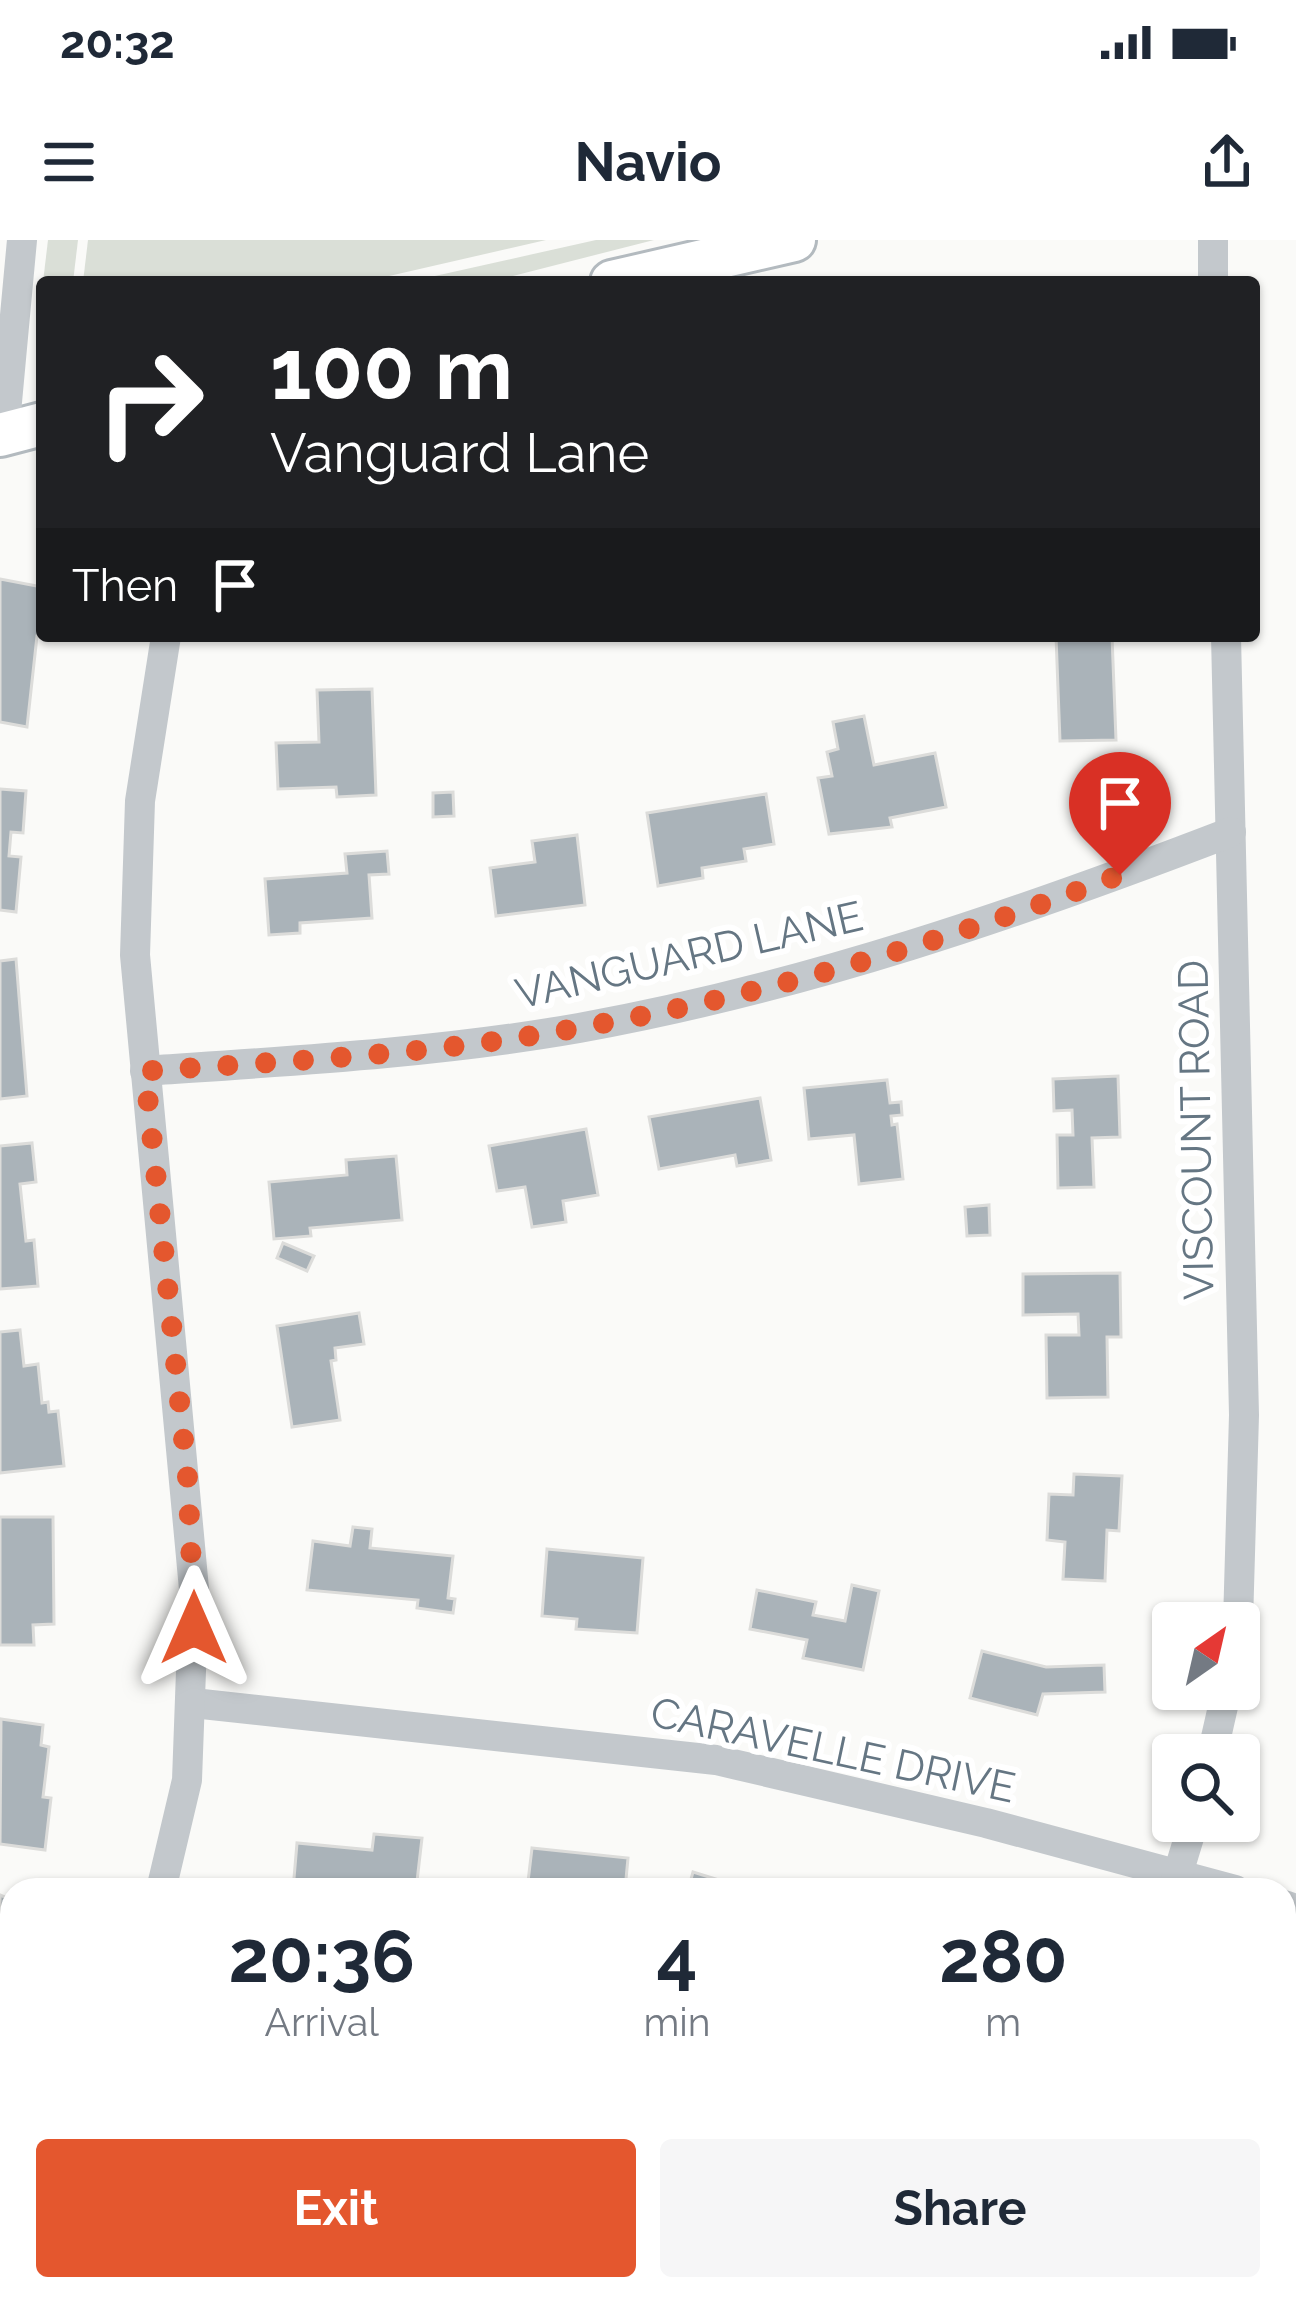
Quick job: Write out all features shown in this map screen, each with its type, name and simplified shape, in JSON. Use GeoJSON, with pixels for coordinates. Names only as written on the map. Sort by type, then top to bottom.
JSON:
{"type":"FeatureCollection","features":[{"type":"Feature","properties":{"kind":"main road"},"geometry":{"type":"LineString","coordinates":[[638,276],[794,240]]}},
{"type":"Feature","properties":{"kind":"street"},"geometry":{"type":"LineString","coordinates":[[15,431],[22,240]]}},
{"type":"Feature","properties":{"kind":"street"},"geometry":{"type":"LineString","coordinates":[[1213,240],[1213,276]]}},
{"type":"Feature","properties":{"kind":"street"},"geometry":{"type":"LineString","coordinates":[[164,1878],[187,1780],[193,1703],[193,1551],[145,1071],[135,878],[140,801],[165,642]]}},
{"type":"Feature","properties":{"kind":"street","name":"VISCOUNT ROAD"},"geometry":{"type":"LineString","coordinates":[[1226,642],[1244,1415],[1239,1602]]}},
{"type":"Feature","properties":{"kind":"street","name":"VANGUARD LANE"},"geometry":{"type":"LineString","coordinates":[[145,1071],[485,1042],[688,1006],[924,943],[1232,832]]}},
{"type":"Feature","properties":{"kind":"street","name":"CARAVELLE DRIVE"},"geometry":{"type":"LineString","coordinates":[[193,1703],[716,1760],[1164,1878]]}},
{"type":"Feature","properties":{"kind":"street"},"geometry":{"type":"LineString","coordinates":[[1176,1878],[1187,1842]]}},
{"type":"Feature","properties":{"kind":"shaded area"},"geometry":{"type":"Polygon","coordinates":[[[48,240],[78,240],[74,276],[44,276],[48,240]]]}},
{"type":"Feature","properties":{"kind":"shaded area"},"geometry":{"type":"Polygon","coordinates":[[[88,240],[546,240],[389,276],[84,276],[88,240]]]}},
{"type":"Feature","properties":{"kind":"shaded area"},"geometry":{"type":"Polygon","coordinates":[[[596,240],[654,240],[513,276],[435,276],[596,240]]]}},
{"type":"Feature","properties":{"kind":"building"},"geometry":{"type":"Polygon","coordinates":[[[0,579],[36,586],[36,642],[27,727],[0,722],[0,579]]]}},
{"type":"Feature","properties":{"kind":"building"},"geometry":{"type":"Polygon","coordinates":[[[1056,642],[1112,642],[1116,740],[1060,741],[1056,642]]]}},
{"type":"Feature","properties":{"kind":"building"},"geometry":{"type":"Polygon","coordinates":[[[372,689],[376,795],[337,797],[336,787],[278,789],[276,743],[319,742],[317,690],[372,689]]]}},
{"type":"Feature","properties":{"kind":"building"},"geometry":{"type":"Polygon","coordinates":[[[864,716],[874,765],[935,753],[946,807],[890,818],[892,827],[829,834],[818,778],[832,776],[827,752],[838,749],[833,722],[864,716]]]}},
{"type":"Feature","properties":{"kind":"building"},"geometry":{"type":"Polygon","coordinates":[[[0,789],[26,791],[23,833],[11,832],[9,856],[21,857],[16,912],[0,910],[0,789]]]}},
{"type":"Feature","properties":{"kind":"building"},"geometry":{"type":"Polygon","coordinates":[[[453,792],[454,816],[433,817],[433,793],[453,792]]]}},
{"type":"Feature","properties":{"kind":"building"},"geometry":{"type":"Polygon","coordinates":[[[766,794],[774,844],[744,849],[746,861],[702,868],[703,878],[658,886],[647,813],[766,794]]]}},
{"type":"Feature","properties":{"kind":"building"},"geometry":{"type":"Polygon","coordinates":[[[577,835],[585,905],[496,916],[490,868],[535,862],[532,841],[577,835]]]}},
{"type":"Feature","properties":{"kind":"building"},"geometry":{"type":"Polygon","coordinates":[[[387,851],[389,874],[369,875],[372,918],[300,923],[300,933],[269,935],[265,879],[347,873],[345,854],[387,851]]]}},
{"type":"Feature","properties":{"kind":"building"},"geometry":{"type":"Polygon","coordinates":[[[16,959],[27,1096],[0,1099],[0,961],[16,959]]]}},
{"type":"Feature","properties":{"kind":"building"},"geometry":{"type":"Polygon","coordinates":[[[1118,1076],[1120,1137],[1092,1138],[1094,1187],[1058,1188],[1057,1135],[1073,1135],[1072,1110],[1054,1111],[1053,1079],[1118,1076]]]}},
{"type":"Feature","properties":{"kind":"building"},"geometry":{"type":"Polygon","coordinates":[[[887,1080],[890,1103],[901,1102],[902,1115],[891,1116],[892,1125],[897,1124],[903,1179],[859,1184],[854,1135],[809,1139],[804,1088],[887,1080]]]}},
{"type":"Feature","properties":{"kind":"building"},"geometry":{"type":"Polygon","coordinates":[[[760,1098],[771,1160],[737,1166],[735,1155],[659,1169],[649,1117],[760,1098]]]}},
{"type":"Feature","properties":{"kind":"building"},"geometry":{"type":"Polygon","coordinates":[[[586,1129],[598,1195],[563,1201],[566,1222],[532,1227],[525,1187],[497,1191],[489,1146],[586,1129]]]}},
{"type":"Feature","properties":{"kind":"building"},"geometry":{"type":"Polygon","coordinates":[[[32,1143],[36,1182],[20,1184],[26,1241],[34,1240],[38,1286],[0,1289],[0,1146],[32,1143]]]}},
{"type":"Feature","properties":{"kind":"building"},"geometry":{"type":"Polygon","coordinates":[[[396,1156],[402,1220],[310,1228],[311,1236],[274,1239],[269,1182],[347,1175],[346,1160],[396,1156]]]}},
{"type":"Feature","properties":{"kind":"building"},"geometry":{"type":"Polygon","coordinates":[[[989,1205],[990,1235],[967,1236],[965,1207],[989,1205]]]}},
{"type":"Feature","properties":{"kind":"building"},"geometry":{"type":"Polygon","coordinates":[[[283,1243],[314,1256],[307,1271],[277,1258],[283,1243]]]}},
{"type":"Feature","properties":{"kind":"building"},"geometry":{"type":"Polygon","coordinates":[[[1120,1273],[1121,1337],[1107,1337],[1108,1397],[1047,1398],[1046,1335],[1079,1335],[1078,1314],[1023,1315],[1023,1274],[1120,1273]]]}},
{"type":"Feature","properties":{"kind":"building"},"geometry":{"type":"Polygon","coordinates":[[[359,1313],[364,1344],[335,1348],[336,1360],[331,1361],[340,1420],[292,1427],[277,1326],[359,1313]]]}},
{"type":"Feature","properties":{"kind":"building"},"geometry":{"type":"Polygon","coordinates":[[[20,1330],[24,1366],[38,1364],[42,1403],[48,1402],[49,1412],[58,1411],[64,1466],[0,1473],[0,1332],[20,1330]]]}},
{"type":"Feature","properties":{"kind":"building"},"geometry":{"type":"Polygon","coordinates":[[[1074,1474],[1122,1476],[1119,1531],[1107,1530],[1105,1581],[1063,1579],[1065,1542],[1047,1540],[1049,1494],[1073,1495],[1074,1474]]]}},
{"type":"Feature","properties":{"kind":"building"},"geometry":{"type":"Polygon","coordinates":[[[0,1517],[53,1517],[54,1624],[33,1625],[34,1645],[0,1645],[0,1517]]]}},
{"type":"Feature","properties":{"kind":"building"},"geometry":{"type":"Polygon","coordinates":[[[353,1527],[372,1529],[370,1548],[453,1556],[448,1598],[455,1599],[453,1613],[417,1608],[418,1600],[307,1590],[313,1541],[350,1546],[353,1527]]]}},
{"type":"Feature","properties":{"kind":"building"},"geometry":{"type":"Polygon","coordinates":[[[547,1549],[643,1558],[637,1633],[576,1629],[577,1619],[542,1616],[547,1549]]]}},
{"type":"Feature","properties":{"kind":"building"},"geometry":{"type":"Polygon","coordinates":[[[852,1585],[879,1591],[863,1670],[803,1658],[807,1640],[750,1629],[757,1590],[816,1602],[813,1615],[845,1621],[852,1585]]]}},
{"type":"Feature","properties":{"kind":"building"},"geometry":{"type":"Polygon","coordinates":[[[982,1651],[1046,1667],[1104,1665],[1105,1692],[1043,1694],[1037,1715],[970,1698],[982,1651]]]}},
{"type":"Feature","properties":{"kind":"building"},"geometry":{"type":"Polygon","coordinates":[[[1,1719],[43,1725],[41,1745],[49,1747],[43,1797],[51,1798],[45,1850],[0,1844],[1,1719]]]}},
{"type":"Feature","properties":{"kind":"building"},"geometry":{"type":"Polygon","coordinates":[[[374,1834],[422,1838],[417,1878],[294,1878],[297,1843],[372,1850],[374,1834]]]}},
{"type":"Feature","properties":{"kind":"building"},"geometry":{"type":"Polygon","coordinates":[[[532,1848],[628,1858],[626,1878],[528,1878],[532,1848]]]}},
{"type":"Feature","properties":{"kind":"route"},"geometry":{"type":"LineString","coordinates":[[194,1628],[188,1482],[145,1071],[485,1042],[666,1011],[924,943],[1120,875]]}}]}
